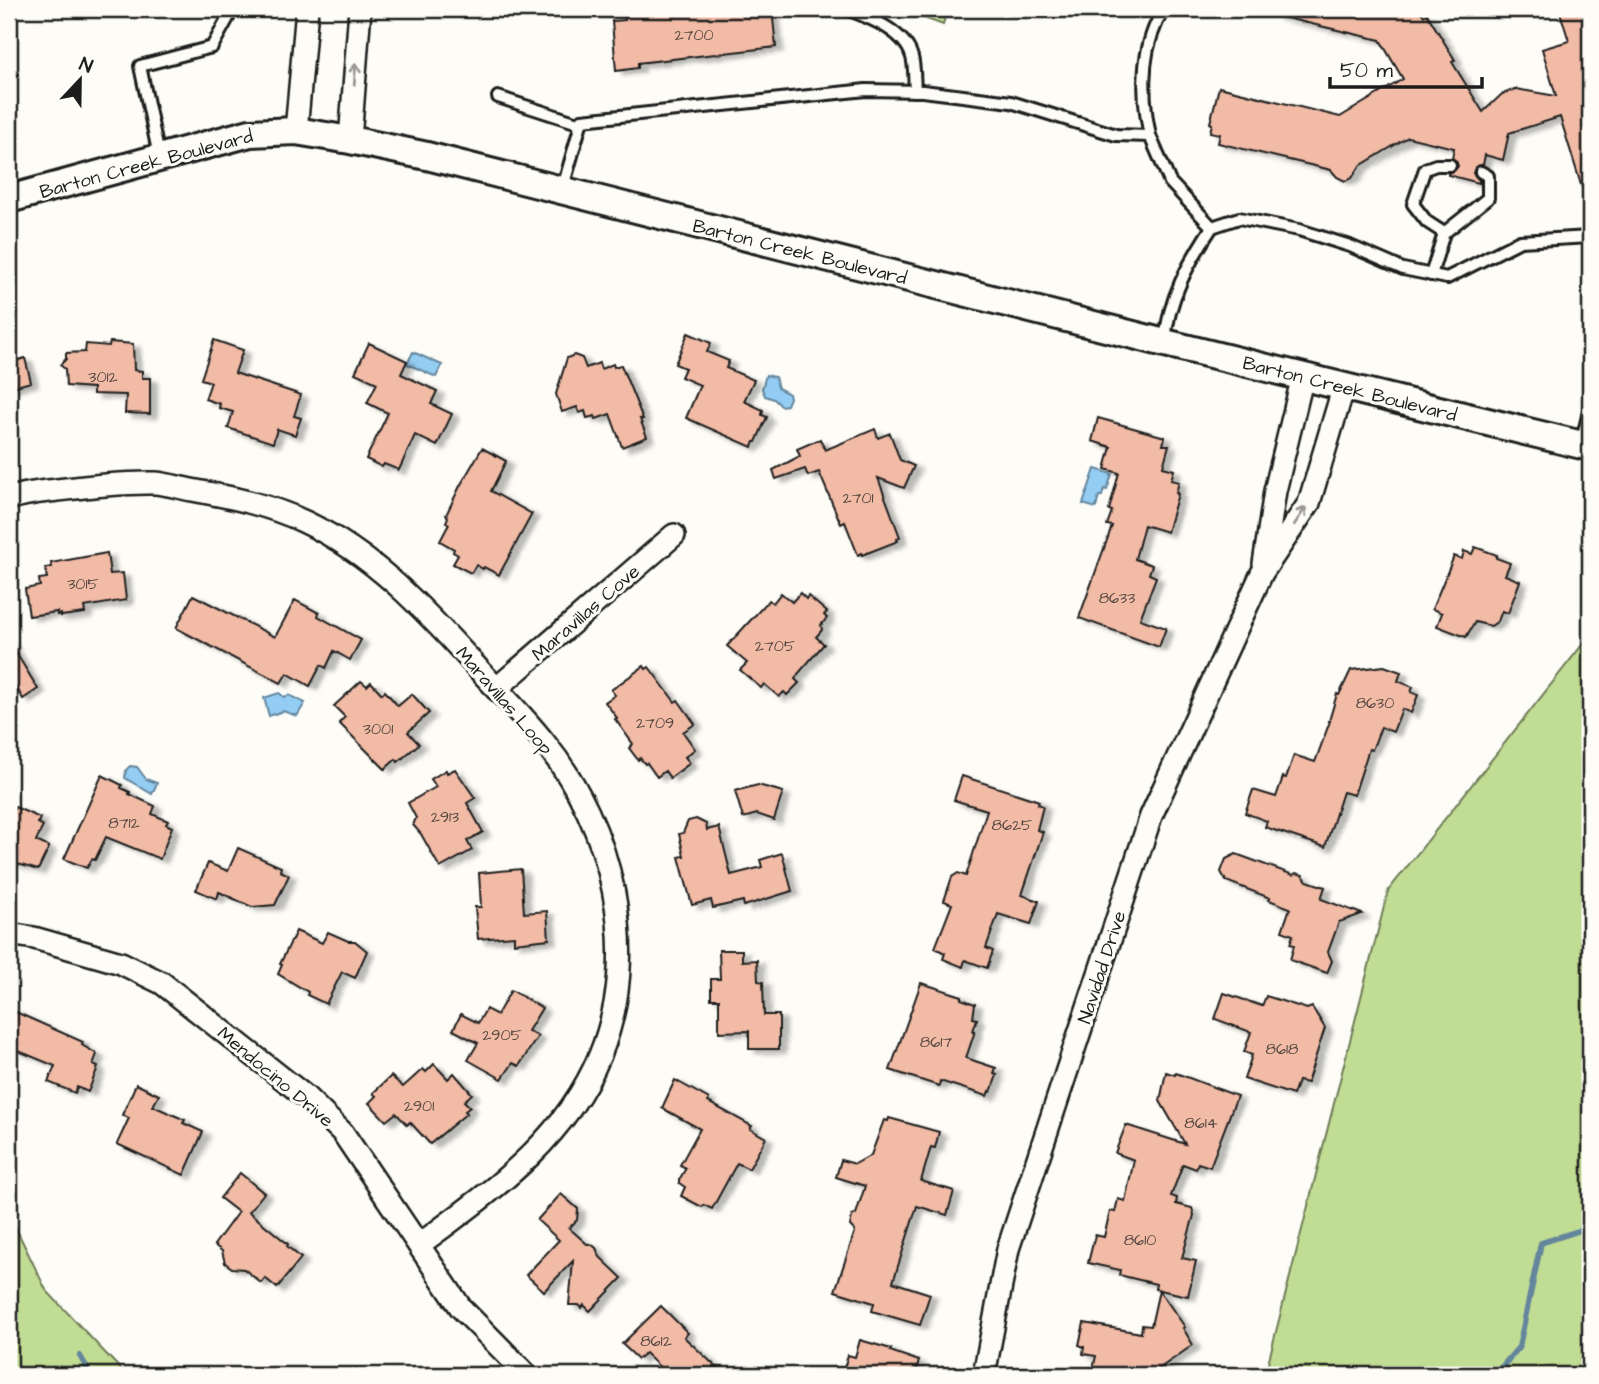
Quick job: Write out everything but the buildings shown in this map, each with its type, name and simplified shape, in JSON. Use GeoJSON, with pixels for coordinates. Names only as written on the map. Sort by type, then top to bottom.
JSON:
{"type":"FeatureCollection","features":[{"type":"Feature","properties":{"kind":"street"},"geometry":{"type":"LineString","coordinates":[[296,131],[307,9]]}},
{"type":"Feature","properties":{"kind":"street"},"geometry":{"type":"LineString","coordinates":[[350,140],[360,9]]}},
{"type":"Feature","properties":{"kind":"street","name":"Barton Creek Boulevard"},"geometry":{"type":"LineString","coordinates":[[9,199],[250,133],[296,131],[426,156],[1165,343],[1586,446]]}},
{"type":"Feature","properties":{"kind":"street","name":"Navidad Drive"},"geometry":{"type":"LineString","coordinates":[[1262,573],[1275,491],[1303,376]]}},
{"type":"Feature","properties":{"kind":"street","name":"Navidad Drive"},"geometry":{"type":"LineString","coordinates":[[984,1375],[1008,1249],[1151,816],[1262,573],[1308,503],[1345,386]]}},
{"type":"Feature","properties":{"kind":"street","name":"Maravillas Loop"},"geometry":{"type":"LineString","coordinates":[[9,499],[89,486],[158,483],[224,496],[305,521],[376,565],[409,594],[545,743],[593,818],[606,857],[615,902],[621,963],[614,1006],[601,1053],[584,1090],[552,1134],[506,1180],[419,1245]]}},
{"type":"Feature","properties":{"kind":"street","name":"Maravillas Cove"},"geometry":{"type":"LineString","coordinates":[[496,689],[674,535]]}},
{"type":"Feature","properties":{"kind":"street","name":"Mendocino Drive"},"geometry":{"type":"LineString","coordinates":[[9,934],[34,937],[121,963],[162,983],[306,1097],[343,1133],[461,1308],[527,1375]]}},
{"type":"Feature","properties":{"kind":"lane"},"geometry":{"type":"LineString","coordinates":[[159,158],[140,66],[212,47],[233,9]]}},
{"type":"Feature","properties":{"kind":"lane"},"geometry":{"type":"LineString","coordinates":[[847,9],[885,27],[907,45],[913,59],[915,91]]}},
{"type":"Feature","properties":{"kind":"lane"},"geometry":{"type":"LineString","coordinates":[[1164,9],[1155,22],[1146,58],[1143,103],[1150,136],[1170,182],[1212,227]]}},
{"type":"Feature","properties":{"kind":"lane"},"geometry":{"type":"LineString","coordinates":[[562,191],[582,120],[866,90],[915,91],[1011,103],[1116,135],[1150,136]]}},
{"type":"Feature","properties":{"kind":"lane"},"geometry":{"type":"LineString","coordinates":[[498,97],[581,124]]}},
{"type":"Feature","properties":{"kind":"lane"},"geometry":{"type":"LineString","coordinates":[[1444,233],[1427,222],[1413,204],[1425,169],[1436,164],[1450,165]]}},
{"type":"Feature","properties":{"kind":"lane"},"geometry":{"type":"LineString","coordinates":[[1431,275],[1444,233],[1488,198],[1488,176],[1481,172]]}},
{"type":"Feature","properties":{"kind":"lane"},"geometry":{"type":"LineString","coordinates":[[1165,343],[1166,324],[1181,280],[1212,227],[1239,218],[1299,230],[1350,246],[1403,269],[1447,278],[1520,240],[1590,237]]}},
{"type":"Feature","properties":{"kind":"lane"},"geometry":{"type":"LineString","coordinates":[[1586,446],[1590,407]]}},
{"type":"Feature","properties":{"kind":"green space"},"geometry":{"type":"Polygon","coordinates":[[[899,9],[947,9],[943,25],[899,9]]]}},
{"type":"Feature","properties":{"kind":"green space"},"geometry":{"type":"Polygon","coordinates":[[[1590,635],[1590,1375],[1265,1375],[1388,891],[1590,635]]]}},
{"type":"Feature","properties":{"kind":"green space"},"geometry":{"type":"Polygon","coordinates":[[[9,1214],[46,1290],[126,1375],[9,1375],[9,1214]]]}},
{"type":"Feature","properties":{"kind":"water"},"geometry":{"type":"Polygon","coordinates":[[[413,352],[442,365],[436,377],[407,364],[413,352]]]}},
{"type":"Feature","properties":{"kind":"water"},"geometry":{"type":"Polygon","coordinates":[[[766,375],[775,377],[778,388],[789,394],[787,405],[781,406],[774,399],[765,396],[762,389],[766,375]]]}},
{"type":"Feature","properties":{"kind":"water"},"geometry":{"type":"Polygon","coordinates":[[[1095,469],[1112,474],[1107,490],[1104,489],[1102,496],[1099,496],[1096,508],[1083,504],[1095,469]]]}},
{"type":"Feature","properties":{"kind":"water"},"geometry":{"type":"Polygon","coordinates":[[[279,693],[305,703],[297,716],[283,711],[269,716],[264,698],[279,693]]]}},
{"type":"Feature","properties":{"kind":"water"},"geometry":{"type":"Polygon","coordinates":[[[130,766],[137,767],[146,779],[157,783],[152,794],[125,778],[126,770],[130,766]]]}},
{"type":"Feature","properties":{"kind":"waterway"},"geometry":{"type":"LineString","coordinates":[[1495,1375],[1519,1347],[1541,1243],[1590,1227]]}},
{"type":"Feature","properties":{"kind":"waterway"},"geometry":{"type":"LineString","coordinates":[[80,1356],[91,1375]]}}]}
